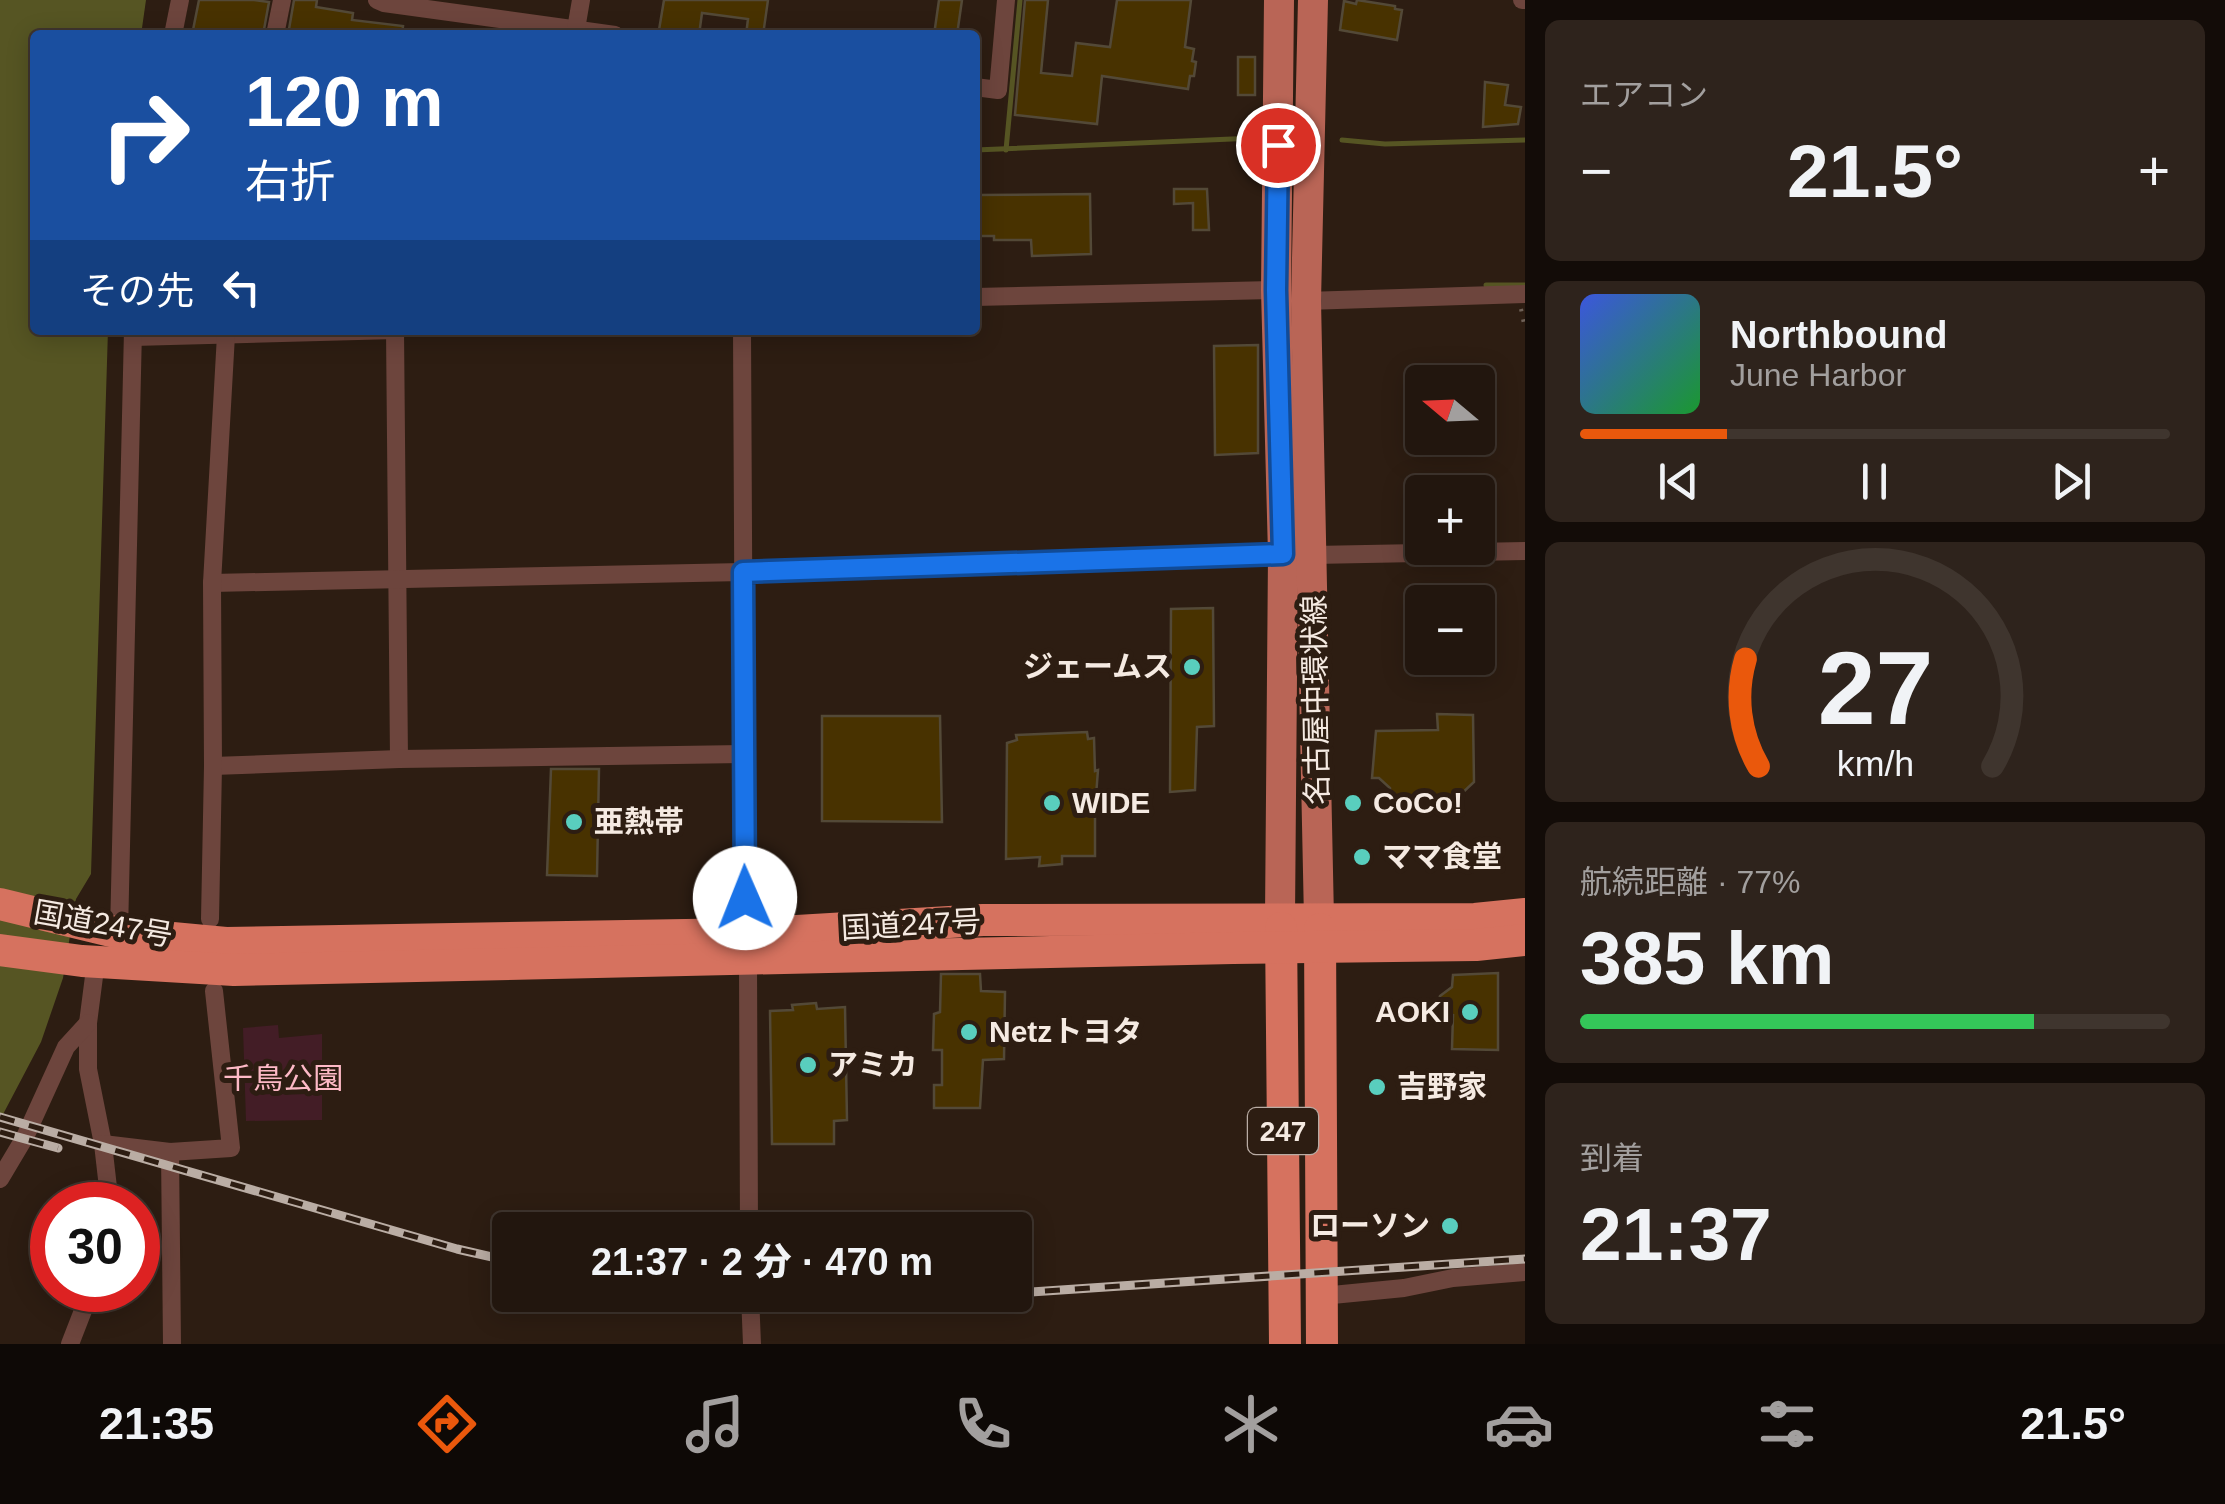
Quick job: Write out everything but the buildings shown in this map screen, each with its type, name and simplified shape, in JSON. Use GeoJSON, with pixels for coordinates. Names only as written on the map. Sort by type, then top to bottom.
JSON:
{"type":"FeatureCollection","features":[{"type":"Feature","properties":{"kind":"highway","name":"国道247号"},"geometry":{"type":"LineString","coordinates":[[0,904],[104,929],[226,943],[747,947]]}},
{"type":"Feature","properties":{"kind":"highway","name":"国道247号"},"geometry":{"type":"LineString","coordinates":[[1320,934],[1525,914]]}},
{"type":"Feature","properties":{"kind":"highway","name":"国道247号"},"geometry":{"type":"LineString","coordinates":[[0,950],[89,961],[234,970],[747,947],[1281,933],[1476,945],[1525,940]]}},
{"type":"Feature","properties":{"kind":"highway","name":"247"},"geometry":{"type":"LineString","coordinates":[[1281,933],[1285,1344]]}},
{"type":"Feature","properties":{"kind":"highway","name":"247"},"geometry":{"type":"LineString","coordinates":[[1320,934],[1322,1344]]}},
{"type":"Feature","properties":{"kind":"main road","name":"名古屋中環状線"},"geometry":{"type":"LineString","coordinates":[[1279,0],[1276,290],[1298,554],[1320,934]]}},
{"type":"Feature","properties":{"kind":"main road","name":"名古屋中環状線"},"geometry":{"type":"LineString","coordinates":[[1281,933],[1298,554],[1313,0]]}},
{"type":"Feature","properties":{"kind":"street"},"geometry":{"type":"LineString","coordinates":[[173,30],[180,0]]}},
{"type":"Feature","properties":{"kind":"street"},"geometry":{"type":"LineString","coordinates":[[277,30],[282,0]]}},
{"type":"Feature","properties":{"kind":"street"},"geometry":{"type":"LineString","coordinates":[[377,0],[563,30]]}},
{"type":"Feature","properties":{"kind":"street"},"geometry":{"type":"LineString","coordinates":[[576,30],[581,0]]}},
{"type":"Feature","properties":{"kind":"street"},"geometry":{"type":"LineString","coordinates":[[980,88],[998,90],[1006,0]]}},
{"type":"Feature","properties":{"kind":"street"},"geometry":{"type":"LineString","coordinates":[[980,297],[1276,290]]}},
{"type":"Feature","properties":{"kind":"street"},"geometry":{"type":"LineString","coordinates":[[1306,301],[1525,294]]}},
{"type":"Feature","properties":{"kind":"street"},"geometry":{"type":"LineString","coordinates":[[104,929],[133,335]]}},
{"type":"Feature","properties":{"kind":"street"},"geometry":{"type":"LineString","coordinates":[[210,918],[212,583],[226,335]]}},
{"type":"Feature","properties":{"kind":"street"},"geometry":{"type":"LineString","coordinates":[[396,335],[399,759]]}},
{"type":"Feature","properties":{"kind":"street"},"geometry":{"type":"LineString","coordinates":[[742,335],[748,1212]]}},
{"type":"Feature","properties":{"kind":"street"},"geometry":{"type":"LineString","coordinates":[[212,583],[743,572],[1298,554],[1525,552]]}},
{"type":"Feature","properties":{"kind":"street"},"geometry":{"type":"LineString","coordinates":[[213,766],[744,754]]}},
{"type":"Feature","properties":{"kind":"street"},"geometry":{"type":"LineString","coordinates":[[89,961],[88,1069],[107,1182]]}},
{"type":"Feature","properties":{"kind":"street"},"geometry":{"type":"LineString","coordinates":[[103,1144],[170,1152],[231,1148],[214,991]]}},
{"type":"Feature","properties":{"kind":"street"},"geometry":{"type":"LineString","coordinates":[[0,1179],[25,1137],[66,1047],[88,1023]]}},
{"type":"Feature","properties":{"kind":"street"},"geometry":{"type":"LineString","coordinates":[[170,1152],[172,1344]]}},
{"type":"Feature","properties":{"kind":"street"},"geometry":{"type":"LineString","coordinates":[[1322,1296],[1525,1272]]}},
{"type":"Feature","properties":{"kind":"street"},"geometry":{"type":"LineString","coordinates":[[70,1344],[82,1312]]}},
{"type":"Feature","properties":{"kind":"street"},"geometry":{"type":"LineString","coordinates":[[751,1312],[752,1344]]}},
{"type":"Feature","properties":{"kind":"green space","name":"千鳥公園"},"geometry":{"type":"Polygon","coordinates":[[[278,1025],[279,1038],[322,1034],[322,1120],[246,1121],[243,1028],[278,1025]]]}},
{"type":"Feature","properties":{"kind":"shaded area"},"geometry":{"type":"Polygon","coordinates":[[[0,0],[146,0],[142,30],[30,30],[30,335],[108,335],[91,874],[76,899],[63,978],[41,1042],[0,1120],[0,0]]]}},
{"type":"Feature","properties":{"kind":"waterway"},"geometry":{"type":"LineString","coordinates":[[1006,150],[1020,0]]}},
{"type":"Feature","properties":{"kind":"waterway"},"geometry":{"type":"LineString","coordinates":[[980,150],[1255,138]]}},
{"type":"Feature","properties":{"kind":"waterway"},"geometry":{"type":"LineString","coordinates":[[1342,140],[1385,144],[1525,140]]}},
{"type":"Feature","properties":{"kind":"waterway"},"geometry":{"type":"LineString","coordinates":[[1486,285],[1525,285]]}},
{"type":"Feature","properties":{"kind":"railway"},"geometry":{"type":"LineString","coordinates":[[0,1117],[492,1257]]}},
{"type":"Feature","properties":{"kind":"railway"},"geometry":{"type":"LineString","coordinates":[[0,1132],[58,1148]]}},
{"type":"Feature","properties":{"kind":"railway"},"geometry":{"type":"LineString","coordinates":[[1032,1292],[1525,1259]]}},
{"type":"Feature","properties":{"kind":"place","name":"ジェームス"},"geometry":{"type":"Point","coordinates":[1192,667]}},
{"type":"Feature","properties":{"kind":"place","name":"WIDE"},"geometry":{"type":"Point","coordinates":[1052,803]}},
{"type":"Feature","properties":{"kind":"place","name":"CoCo!"},"geometry":{"type":"Point","coordinates":[1353,803]}},
{"type":"Feature","properties":{"kind":"place","name":"亜熱帯"},"geometry":{"type":"Point","coordinates":[574,822]}},
{"type":"Feature","properties":{"kind":"place","name":"ママ食堂"},"geometry":{"type":"Point","coordinates":[1362,857]}},
{"type":"Feature","properties":{"kind":"place","name":"AOKI"},"geometry":{"type":"Point","coordinates":[1470,1012]}},
{"type":"Feature","properties":{"kind":"place","name":"Netzトヨタ"},"geometry":{"type":"Point","coordinates":[969,1032]}},
{"type":"Feature","properties":{"kind":"place","name":"アミカ"},"geometry":{"type":"Point","coordinates":[808,1065]}},
{"type":"Feature","properties":{"kind":"place","name":"吉野家"},"geometry":{"type":"Point","coordinates":[1377,1087]}},
{"type":"Feature","properties":{"kind":"place","name":"ローソン"},"geometry":{"type":"Point","coordinates":[1450,1226]}},
{"type":"Feature","properties":{"kind":"route"},"geometry":{"type":"LineString","coordinates":[[745,898],[743,572],[1283,554],[1276,290],[1278,145]]}}]}
